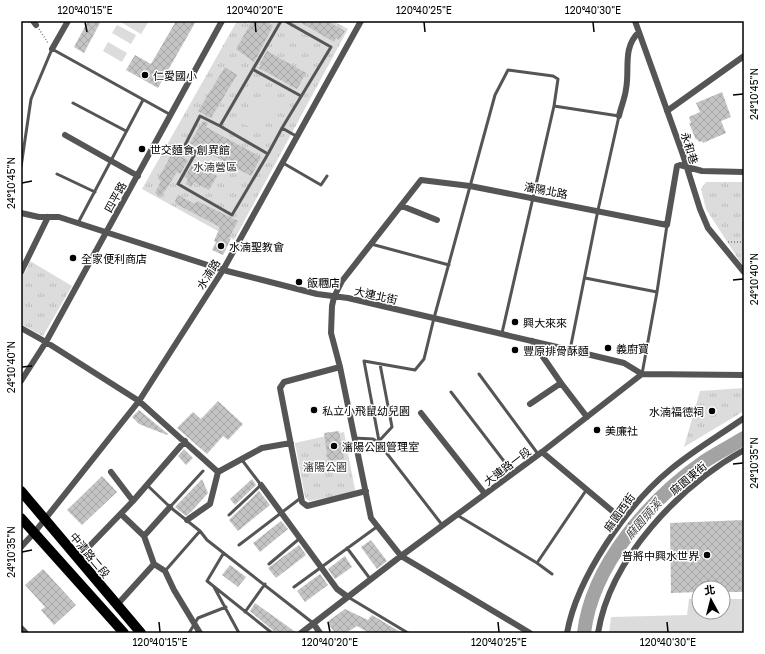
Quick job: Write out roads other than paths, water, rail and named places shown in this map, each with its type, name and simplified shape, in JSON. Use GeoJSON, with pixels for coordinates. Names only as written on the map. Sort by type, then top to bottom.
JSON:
{"type":"FeatureCollection","features":[{"type":"Feature","properties":{"kind":"main road","name":"中清路二段"},"geometry":{"type":"LineString","coordinates":[[21,491],[116,606],[141,633]]}},
{"type":"Feature","properties":{"kind":"main road"},"geometry":{"type":"LineString","coordinates":[[21,518],[124,633]]}},
{"type":"Feature","properties":{"kind":"street"},"geometry":{"type":"LineString","coordinates":[[52,49],[68,21]]}},
{"type":"Feature","properties":{"kind":"street","name":"四平路"},"geometry":{"type":"LineString","coordinates":[[21,381],[46,342],[222,21]]}},
{"type":"Feature","properties":{"kind":"street","name":"水湳路"},"geometry":{"type":"LineString","coordinates":[[21,547],[34,533],[44,518],[139,401],[223,270],[361,21]]}},
{"type":"Feature","properties":{"kind":"street","name":"永和巷"},"geometry":{"type":"LineString","coordinates":[[635,21],[700,209],[708,228],[744,272]]}},
{"type":"Feature","properties":{"kind":"street"},"geometry":{"type":"LineString","coordinates":[[619,116],[627,88],[627,54],[634,37],[639,32]]}},
{"type":"Feature","properties":{"kind":"street"},"geometry":{"type":"LineString","coordinates":[[667,110],[744,56]]}},
{"type":"Feature","properties":{"kind":"street"},"geometry":{"type":"LineString","coordinates":[[65,135],[138,176]]}},
{"type":"Feature","properties":{"kind":"street"},"geometry":{"type":"LineString","coordinates":[[666,224],[677,166],[686,166],[702,171],[744,172]]}},
{"type":"Feature","properties":{"kind":"street","name":"瀋陽北路"},"geometry":{"type":"LineString","coordinates":[[402,206],[421,180],[470,186],[666,224]]}},
{"type":"Feature","properties":{"kind":"street"},"geometry":{"type":"LineString","coordinates":[[436,220],[402,206],[342,281],[334,297],[331,311],[331,333],[340,367],[371,518],[401,556],[530,633]]}},
{"type":"Feature","properties":{"kind":"street","name":"大連北街"},"geometry":{"type":"LineString","coordinates":[[21,213],[39,217],[59,217],[223,270],[317,294],[502,333],[624,363],[642,374]]}},
{"type":"Feature","properties":{"kind":"street"},"geometry":{"type":"LineString","coordinates":[[21,272],[48,217]]}},
{"type":"Feature","properties":{"kind":"street"},"geometry":{"type":"LineString","coordinates":[[21,328],[46,342],[139,401],[218,472]]}},
{"type":"Feature","properties":{"kind":"street"},"geometry":{"type":"LineString","coordinates":[[532,341],[587,417]]}},
{"type":"Feature","properties":{"kind":"street"},"geometry":{"type":"LineString","coordinates":[[340,367],[284,382],[280,388],[302,502],[307,506],[366,491]]}},
{"type":"Feature","properties":{"kind":"street"},"geometry":{"type":"LineString","coordinates":[[642,374],[744,375]]}},
{"type":"Feature","properties":{"kind":"street","name":"大連路一段"},"geometry":{"type":"LineString","coordinates":[[301,633],[401,556],[540,453],[642,374]]}},
{"type":"Feature","properties":{"kind":"street"},"geometry":{"type":"LineString","coordinates":[[530,404],[561,383]]}},
{"type":"Feature","properties":{"kind":"street"},"geometry":{"type":"LineString","coordinates":[[421,413],[485,494]]}},
{"type":"Feature","properties":{"kind":"street","name":"麻園西街"},"geometry":{"type":"LineString","coordinates":[[567,633],[575,602],[592,568],[636,502],[671,469],[744,418]]}},
{"type":"Feature","properties":{"kind":"street"},"geometry":{"type":"LineString","coordinates":[[77,559],[148,485],[185,441]]}},
{"type":"Feature","properties":{"kind":"street"},"geometry":{"type":"LineString","coordinates":[[187,520],[210,504],[218,472],[262,448],[291,444]]}},
{"type":"Feature","properties":{"kind":"street","name":"麻園東街"},"geometry":{"type":"LineString","coordinates":[[598,633],[603,609],[618,575],[659,516],[696,482],[744,450]]}},
{"type":"Feature","properties":{"kind":"street"},"geometry":{"type":"LineString","coordinates":[[540,453],[587,489],[623,520]]}},
{"type":"Feature","properties":{"kind":"street"},"geometry":{"type":"LineString","coordinates":[[111,472],[133,501]]}},
{"type":"Feature","properties":{"kind":"street"},"geometry":{"type":"LineString","coordinates":[[261,485],[322,566],[337,589],[348,597]]}},
{"type":"Feature","properties":{"kind":"street"},"geometry":{"type":"LineString","coordinates":[[144,536],[170,507]]}},
{"type":"Feature","properties":{"kind":"street"},"geometry":{"type":"LineString","coordinates":[[121,514],[144,536],[154,564],[165,571],[174,590],[200,633]]}},
{"type":"Feature","properties":{"kind":"street"},"geometry":{"type":"LineString","coordinates":[[116,606],[154,564]]}},
{"type":"Feature","properties":{"kind":"street"},"geometry":{"type":"LineString","coordinates":[[313,624],[320,633]]}},
{"type":"Feature","properties":{"kind":"lane"},"geometry":{"type":"LineString","coordinates":[[220,126],[254,70],[281,21]]}},
{"type":"Feature","properties":{"kind":"lane"},"geometry":{"type":"LineString","coordinates":[[268,154],[200,116],[185,145],[196,152],[178,184],[232,215],[268,154],[282,128],[331,47],[285,21]]}},
{"type":"Feature","properties":{"kind":"lane"},"geometry":{"type":"LineString","coordinates":[[21,167],[31,99],[52,49],[171,115]]}},
{"type":"Feature","properties":{"kind":"lane"},"geometry":{"type":"LineString","coordinates":[[254,70],[301,96]]}},
{"type":"Feature","properties":{"kind":"lane"},"geometry":{"type":"LineString","coordinates":[[378,442],[364,361],[415,370],[424,360],[434,318],[495,95],[508,70],[553,76],[558,79],[554,106],[502,333]]}},
{"type":"Feature","properties":{"kind":"lane"},"geometry":{"type":"LineString","coordinates":[[78,223],[143,100]]}},
{"type":"Feature","properties":{"kind":"lane"},"geometry":{"type":"LineString","coordinates":[[73,103],[126,131]]}},
{"type":"Feature","properties":{"kind":"lane"},"geometry":{"type":"LineString","coordinates":[[554,106],[619,116],[598,210],[570,350]]}},
{"type":"Feature","properties":{"kind":"lane"},"geometry":{"type":"LineString","coordinates":[[282,128],[296,136]]}},
{"type":"Feature","properties":{"kind":"lane"},"geometry":{"type":"LineString","coordinates":[[281,163],[321,185],[326,176]]}},
{"type":"Feature","properties":{"kind":"lane"},"geometry":{"type":"LineString","coordinates":[[57,174],[95,192]]}},
{"type":"Feature","properties":{"kind":"lane"},"geometry":{"type":"LineString","coordinates":[[642,374],[657,292],[666,224]]}},
{"type":"Feature","properties":{"kind":"lane"},"geometry":{"type":"LineString","coordinates":[[371,244],[449,265]]}},
{"type":"Feature","properties":{"kind":"lane"},"geometry":{"type":"LineString","coordinates":[[585,278],[657,292]]}},
{"type":"Feature","properties":{"kind":"lane"},"geometry":{"type":"LineString","coordinates":[[378,442],[392,427],[380,364]]}},
{"type":"Feature","properties":{"kind":"lane"},"geometry":{"type":"LineString","coordinates":[[479,374],[540,453]]}},
{"type":"Feature","properties":{"kind":"lane"},"geometry":{"type":"LineString","coordinates":[[451,392],[513,473]]}},
{"type":"Feature","properties":{"kind":"lane"},"geometry":{"type":"LineString","coordinates":[[354,438],[373,439],[378,442],[443,526]]}},
{"type":"Feature","properties":{"kind":"lane"},"geometry":{"type":"LineString","coordinates":[[229,515],[261,485],[242,460]]}},
{"type":"Feature","properties":{"kind":"lane"},"geometry":{"type":"LineString","coordinates":[[170,507],[203,471]]}},
{"type":"Feature","properties":{"kind":"lane"},"geometry":{"type":"LineString","coordinates":[[148,485],[170,507],[200,531],[207,540],[223,554],[265,584],[313,624]]}},
{"type":"Feature","properties":{"kind":"lane"},"geometry":{"type":"LineString","coordinates":[[537,563],[587,489]]}},
{"type":"Feature","properties":{"kind":"lane"},"geometry":{"type":"LineString","coordinates":[[239,545],[302,497]]}},
{"type":"Feature","properties":{"kind":"lane"},"geometry":{"type":"LineString","coordinates":[[456,515],[537,563],[552,574]]}},
{"type":"Feature","properties":{"kind":"lane"},"geometry":{"type":"LineString","coordinates":[[294,587],[378,526]]}},
{"type":"Feature","properties":{"kind":"lane"},"geometry":{"type":"LineString","coordinates":[[165,571],[200,531]]}},
{"type":"Feature","properties":{"kind":"lane"},"geometry":{"type":"LineString","coordinates":[[269,564],[301,538]]}},
{"type":"Feature","properties":{"kind":"lane"},"geometry":{"type":"LineString","coordinates":[[347,548],[371,580]]}},
{"type":"Feature","properties":{"kind":"lane"},"geometry":{"type":"LineString","coordinates":[[223,554],[207,581],[272,633]]}},
{"type":"Feature","properties":{"kind":"lane"},"geometry":{"type":"LineString","coordinates":[[245,612],[265,584]]}},
{"type":"Feature","properties":{"kind":"lane"},"geometry":{"type":"LineString","coordinates":[[213,586],[226,607],[239,633]]}},
{"type":"Feature","properties":{"kind":"lane"},"geometry":{"type":"LineString","coordinates":[[348,597],[408,633]]}},
{"type":"Feature","properties":{"kind":"lane"},"geometry":{"type":"LineString","coordinates":[[189,633],[198,618],[226,607]]}},
{"type":"Feature","properties":{"kind":"waterway","name":"麻園頭溪"},"geometry":{"type":"LineString","coordinates":[[584,633],[589,608],[611,559],[645,514],[664,494],[684,477],[705,461],[744,438]]}},
{"type":"Feature","properties":{"kind":"place","name":"仁愛國小"},"geometry":{"type":"Point","coordinates":[145,75]}},
{"type":"Feature","properties":{"kind":"place","name":"世交麵食 創異館"},"geometry":{"type":"Point","coordinates":[142,149]}},
{"type":"Feature","properties":{"kind":"place","name":"水湳聖教會"},"geometry":{"type":"Point","coordinates":[221,246]}},
{"type":"Feature","properties":{"kind":"place","name":"全家便利商店"},"geometry":{"type":"Point","coordinates":[73,258]}},
{"type":"Feature","properties":{"kind":"place","name":"飯糰店"},"geometry":{"type":"Point","coordinates":[299,282]}},
{"type":"Feature","properties":{"kind":"place","name":"興大來來"},"geometry":{"type":"Point","coordinates":[515,322]}},
{"type":"Feature","properties":{"kind":"place","name":"義廚寶"},"geometry":{"type":"Point","coordinates":[608,348]}},
{"type":"Feature","properties":{"kind":"place","name":"豐原排骨酥麵"},"geometry":{"type":"Point","coordinates":[515,350]}},
{"type":"Feature","properties":{"kind":"place","name":"私立小飛鼠幼兒園"},"geometry":{"type":"Point","coordinates":[314,410]}},
{"type":"Feature","properties":{"kind":"place","name":"水湳福德祠"},"geometry":{"type":"Point","coordinates":[712,411]}},
{"type":"Feature","properties":{"kind":"place","name":"美廉社"},"geometry":{"type":"Point","coordinates":[597,430]}},
{"type":"Feature","properties":{"kind":"place","name":"瀋陽公園管理室"},"geometry":{"type":"Point","coordinates":[334,446]}},
{"type":"Feature","properties":{"kind":"place","name":"普將中興水世界"},"geometry":{"type":"Point","coordinates":[707,555]}},
{"type":"Feature","properties":{"kind":"park label","name":"水湳營區"},"geometry":{"type":"Point","coordinates":[215,166]}},
{"type":"Feature","properties":{"kind":"park label","name":"瀋陽公園"},"geometry":{"type":"Point","coordinates":[325,466]}}]}
